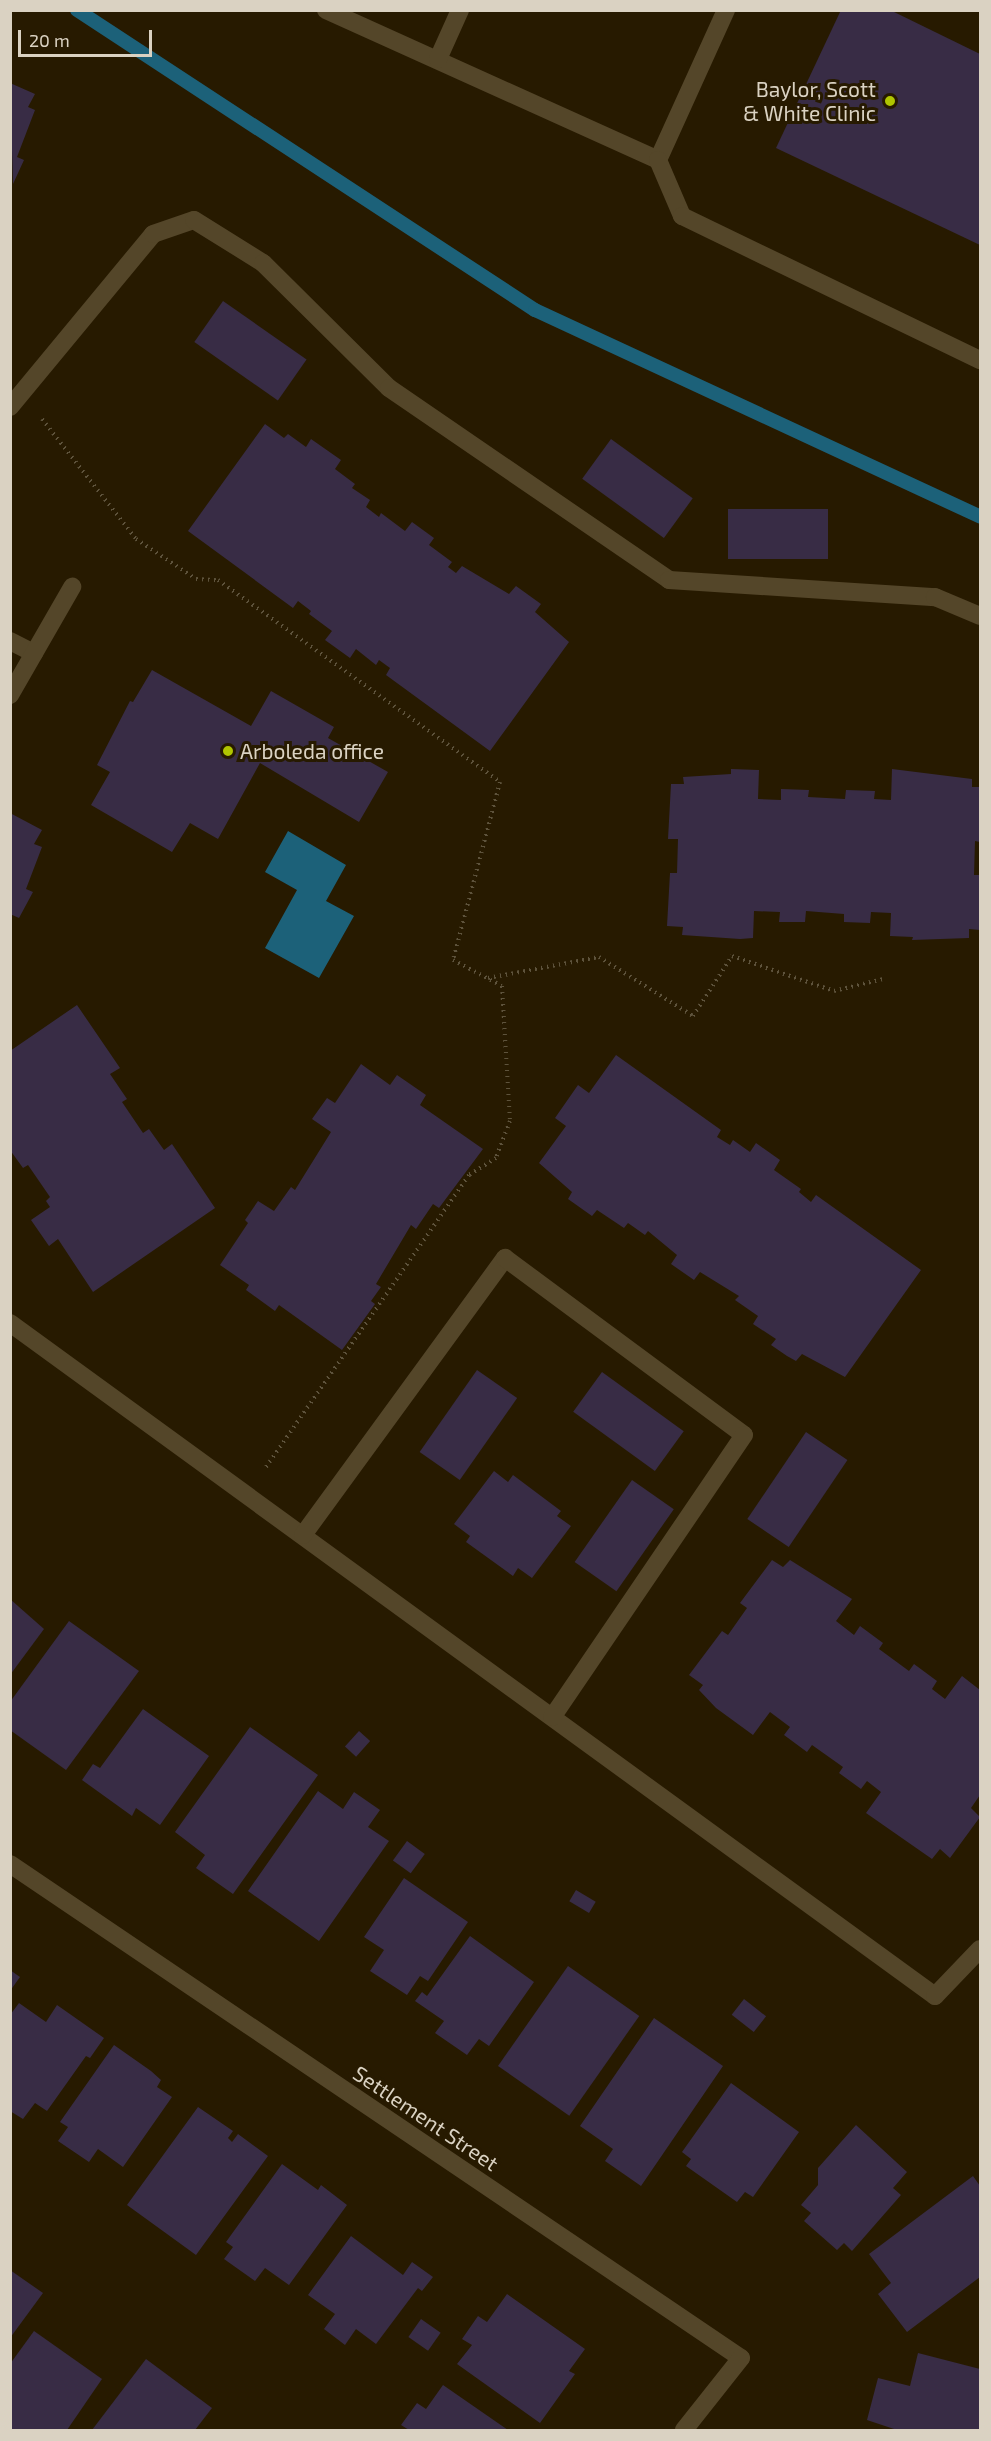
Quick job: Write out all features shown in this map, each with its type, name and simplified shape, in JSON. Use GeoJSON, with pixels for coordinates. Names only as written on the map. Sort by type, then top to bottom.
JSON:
{"type":"FeatureCollection","features":[{"type":"Feature","properties":{"kind":"street"},"geometry":{"type":"LineString","coordinates":[[326,10],[658,160],[682,216],[981,360]]}},
{"type":"Feature","properties":{"kind":"street"},"geometry":{"type":"LineString","coordinates":[[438,59],[460,10]]}},
{"type":"Feature","properties":{"kind":"street"},"geometry":{"type":"LineString","coordinates":[[658,160],[726,10]]}},
{"type":"Feature","properties":{"kind":"street"},"geometry":{"type":"LineString","coordinates":[[16,401],[153,234],[194,220],[263,263],[389,388],[669,580],[935,597],[981,616]]}},
{"type":"Feature","properties":{"kind":"street"},"geometry":{"type":"LineString","coordinates":[[10,695],[72,587]]}},
{"type":"Feature","properties":{"kind":"street"},"geometry":{"type":"LineString","coordinates":[[10,641],[34,653]]}},
{"type":"Feature","properties":{"kind":"street"},"geometry":{"type":"LineString","coordinates":[[303,1535],[505,1258],[744,1435],[552,1717]]}},
{"type":"Feature","properties":{"kind":"street"},"geometry":{"type":"LineString","coordinates":[[10,1323],[935,1996],[981,1948]]}},
{"type":"Feature","properties":{"kind":"street","name":"Settlement Street"},"geometry":{"type":"LineString","coordinates":[[10,1864],[741,2358],[684,2430]]}},
{"type":"Feature","properties":{"kind":"path"},"geometry":{"type":"LineString","coordinates":[[16,401],[136,539],[196,579],[218,580],[500,782],[453,960],[502,986],[510,1121],[496,1158],[469,1176],[247,1495]]}},
{"type":"Feature","properties":{"kind":"path"},"geometry":{"type":"LineString","coordinates":[[488,978],[599,957],[693,1016],[732,956],[834,991],[883,979]]}},
{"type":"Feature","properties":{"kind":"water"},"geometry":{"type":"Polygon","coordinates":[[[288,831],[346,865],[326,901],[354,916],[319,978],[265,948],[297,890],[265,872],[288,831]]]}},
{"type":"Feature","properties":{"kind":"building","name":"Baylor, Scott & White Clinic"},"geometry":{"type":"Polygon","coordinates":[[[841,10],[890,10],[980,54],[980,245],[776,148],[841,10]]]}},
{"type":"Feature","properties":{"kind":"building"},"geometry":{"type":"Polygon","coordinates":[[[10,83],[35,94],[28,107],[35,110],[17,157],[24,160],[13,184],[10,83]]]}},
{"type":"Feature","properties":{"kind":"building"},"geometry":{"type":"Polygon","coordinates":[[[223,301],[307,360],[278,400],[194,342],[223,301]]]}},
{"type":"Feature","properties":{"kind":"building"},"geometry":{"type":"Polygon","coordinates":[[[265,424],[284,438],[288,434],[306,447],[311,439],[341,460],[335,469],[355,484],[352,488],[370,500],[366,507],[379,517],[381,513],[405,531],[412,522],[434,538],[429,545],[452,562],[448,567],[456,573],[462,566],[509,594],[516,586],[541,604],[535,612],[569,642],[490,751],[386,675],[390,668],[379,660],[376,665],[356,649],[350,658],[325,640],[332,631],[309,614],[311,611],[298,601],[293,608],[188,531],[265,424]]]}},
{"type":"Feature","properties":{"kind":"building"},"geometry":{"type":"Polygon","coordinates":[[[611,439],[693,498],[664,538],[582,479],[611,439]]]}},
{"type":"Feature","properties":{"kind":"building"},"geometry":{"type":"Polygon","coordinates":[[[728,509],[828,509],[828,559],[728,559],[728,509]]]}},
{"type":"Feature","properties":{"kind":"building","name":"Arboleda office"},"geometry":{"type":"Polygon","coordinates":[[[152,670],[251,726],[271,691],[334,727],[328,738],[388,772],[359,822],[260,763],[218,839],[190,823],[172,852],[91,805],[110,772],[97,765],[130,701],[133,702],[152,670]]]}},
{"type":"Feature","properties":{"kind":"building"},"geometry":{"type":"Polygon","coordinates":[[[731,769],[759,770],[758,799],[781,800],[781,789],[809,790],[808,797],[845,799],[846,790],[875,791],[874,799],[891,800],[892,769],[972,779],[972,787],[980,787],[980,842],[975,841],[974,875],[980,875],[980,930],[969,929],[969,938],[912,940],[913,937],[890,936],[891,913],[871,912],[870,923],[844,922],[844,914],[806,911],[805,922],[779,922],[780,912],[754,911],[753,938],[682,935],[683,927],[667,926],[670,873],[677,873],[678,839],[668,839],[671,784],[684,784],[683,777],[731,774],[731,769]]]}},
{"type":"Feature","properties":{"kind":"building"},"geometry":{"type":"Polygon","coordinates":[[[10,813],[42,830],[34,844],[42,847],[26,889],[33,892],[19,918],[10,914],[10,813]]]}},
{"type":"Feature","properties":{"kind":"building"},"geometry":{"type":"Polygon","coordinates":[[[77,1005],[120,1068],[110,1074],[127,1099],[122,1102],[143,1133],[149,1129],[164,1150],[172,1144],[215,1208],[93,1292],[58,1239],[49,1246],[31,1220],[50,1207],[46,1201],[50,1197],[28,1165],[23,1168],[10,1150],[10,1051],[77,1005]]]}},
{"type":"Feature","properties":{"kind":"building"},"geometry":{"type":"Polygon","coordinates":[[[616,1055],[721,1130],[717,1137],[730,1145],[733,1140],[750,1152],[756,1143],[780,1160],[774,1170],[801,1189],[799,1192],[811,1202],[816,1195],[921,1270],[845,1377],[802,1354],[796,1361],[771,1345],[776,1339],[753,1324],[758,1316],[735,1300],[739,1296],[700,1272],[694,1280],[671,1264],[677,1255],[648,1231],[645,1235],[628,1223],[624,1228],[597,1210],[592,1216],[568,1199],[572,1192],[539,1163],[566,1126],[555,1118],[578,1085],[589,1093],[616,1055]]]}},
{"type":"Feature","properties":{"kind":"building"},"geometry":{"type":"Polygon","coordinates":[[[361,1064],[390,1085],[397,1075],[426,1095],[420,1105],[483,1149],[439,1208],[433,1204],[416,1229],[411,1225],[376,1284],[381,1287],[371,1301],[375,1304],[342,1350],[279,1305],[275,1311],[246,1290],[249,1285],[220,1265],[248,1223],[245,1220],[258,1201],[274,1211],[291,1187],[295,1190],[331,1132],[312,1119],[327,1098],[335,1103],[361,1064]]]}},
{"type":"Feature","properties":{"kind":"building"},"geometry":{"type":"Polygon","coordinates":[[[477,1370],[517,1398],[460,1480],[420,1452],[477,1370]]]}},
{"type":"Feature","properties":{"kind":"building"},"geometry":{"type":"Polygon","coordinates":[[[602,1372],[684,1431],[655,1471],[573,1412],[602,1372]]]}},
{"type":"Feature","properties":{"kind":"building"},"geometry":{"type":"Polygon","coordinates":[[[806,1432],[847,1460],[789,1547],[747,1519],[806,1432]]]}},
{"type":"Feature","properties":{"kind":"building"},"geometry":{"type":"Polygon","coordinates":[[[494,1471],[508,1482],[513,1475],[561,1511],[557,1516],[571,1526],[532,1578],[518,1568],[513,1576],[466,1542],[470,1536],[454,1524],[494,1471]]]}},
{"type":"Feature","properties":{"kind":"building"},"geometry":{"type":"Polygon","coordinates":[[[632,1480],[674,1509],[616,1591],[575,1562],[632,1480]]]}},
{"type":"Feature","properties":{"kind":"building"},"geometry":{"type":"Polygon","coordinates":[[[772,1560],[783,1567],[790,1560],[852,1599],[836,1621],[854,1635],[860,1626],[883,1643],[879,1649],[909,1671],[914,1664],[937,1681],[932,1689],[945,1699],[962,1676],[980,1690],[980,1795],[971,1808],[980,1817],[950,1858],[940,1849],[932,1859],[866,1813],[881,1792],[867,1781],[861,1789],[839,1773],[843,1767],[812,1745],[807,1752],[784,1735],[790,1727],[770,1712],[753,1735],[716,1708],[699,1690],[703,1685],[689,1675],[722,1631],[728,1635],[747,1608],[740,1603],[772,1560]]]}},
{"type":"Feature","properties":{"kind":"building"},"geometry":{"type":"Polygon","coordinates":[[[10,1599],[44,1629],[10,1675],[10,1599]]]}},
{"type":"Feature","properties":{"kind":"building"},"geometry":{"type":"Polygon","coordinates":[[[69,1621],[139,1671],[66,1770],[10,1730],[10,1702],[69,1621]]]}},
{"type":"Feature","properties":{"kind":"building"},"geometry":{"type":"Polygon","coordinates":[[[143,1709],[209,1756],[160,1825],[136,1808],[132,1816],[82,1780],[93,1764],[100,1768],[143,1709]]]}},
{"type":"Feature","properties":{"kind":"building"},"geometry":{"type":"Polygon","coordinates":[[[250,1727],[318,1775],[233,1894],[196,1868],[205,1855],[175,1832],[250,1727]]]}},
{"type":"Feature","properties":{"kind":"building"},"geometry":{"type":"Polygon","coordinates":[[[359,1731],[370,1741],[356,1757],[345,1747],[359,1731]]]}},
{"type":"Feature","properties":{"kind":"building"},"geometry":{"type":"Polygon","coordinates":[[[318,1791],[343,1809],[354,1792],[380,1810],[368,1827],[389,1841],[319,1941],[248,1891],[318,1791]]]}},
{"type":"Feature","properties":{"kind":"building"},"geometry":{"type":"Polygon","coordinates":[[[407,1841],[425,1854],[411,1873],[393,1860],[407,1841]]]}},
{"type":"Feature","properties":{"kind":"building"},"geometry":{"type":"Polygon","coordinates":[[[404,1878],[468,1922],[428,1981],[420,1976],[407,1995],[370,1971],[384,1950],[364,1937],[404,1878]]]}},
{"type":"Feature","properties":{"kind":"building"},"geometry":{"type":"Polygon","coordinates":[[[576,1890],[596,1902],[589,1913],[569,1901],[576,1890]]]}},
{"type":"Feature","properties":{"kind":"building"},"geometry":{"type":"Polygon","coordinates":[[[470,1936],[534,1982],[489,2046],[479,2039],[467,2055],[435,2033],[444,2021],[415,2001],[422,1992],[427,1996],[470,1936]]]}},
{"type":"Feature","properties":{"kind":"building"},"geometry":{"type":"Polygon","coordinates":[[[568,1966],[639,2016],[569,2116],[498,2066],[568,1966]]]}},
{"type":"Feature","properties":{"kind":"building"},"geometry":{"type":"Polygon","coordinates":[[[10,1970],[20,1977],[10,1991],[10,1970]]]}},
{"type":"Feature","properties":{"kind":"building"},"geometry":{"type":"Polygon","coordinates":[[[744,1999],[766,2016],[754,2032],[732,2015],[744,1999]]]}},
{"type":"Feature","properties":{"kind":"building"},"geometry":{"type":"Polygon","coordinates":[[[19,2003],[46,2022],[57,2005],[104,2038],[90,2058],[86,2056],[47,2111],[35,2103],[23,2119],[10,2111],[10,2015],[19,2003]]]}},
{"type":"Feature","properties":{"kind":"building"},"geometry":{"type":"Polygon","coordinates":[[[654,2018],[723,2066],[641,2186],[605,2161],[613,2149],[580,2126],[654,2018]]]}},
{"type":"Feature","properties":{"kind":"building"},"geometry":{"type":"Polygon","coordinates":[[[114,2045],[151,2071],[161,2080],[157,2087],[172,2097],[123,2167],[98,2149],[89,2162],[58,2141],[68,2127],[60,2122],[114,2045]]]}},
{"type":"Feature","properties":{"kind":"building"},"geometry":{"type":"Polygon","coordinates":[[[731,2083],[799,2132],[753,2197],[745,2192],[737,2202],[686,2166],[691,2159],[682,2152],[731,2083]]]}},
{"type":"Feature","properties":{"kind":"building"},"geometry":{"type":"Polygon","coordinates":[[[198,2107],[233,2131],[228,2138],[232,2142],[238,2134],[268,2156],[196,2255],[127,2205],[198,2107]]]}},
{"type":"Feature","properties":{"kind":"building"},"geometry":{"type":"Polygon","coordinates":[[[856,2125],[907,2172],[893,2188],[901,2195],[852,2251],[844,2243],[837,2250],[804,2221],[811,2213],[801,2205],[818,2185],[818,2168],[856,2125]]]}},
{"type":"Feature","properties":{"kind":"building"},"geometry":{"type":"Polygon","coordinates":[[[282,2164],[318,2190],[321,2185],[347,2205],[289,2285],[265,2268],[255,2281],[224,2259],[233,2247],[226,2242],[282,2164]]]}},
{"type":"Feature","properties":{"kind":"building"},"geometry":{"type":"Polygon","coordinates":[[[973,2176],[980,2186],[980,2277],[907,2332],[878,2294],[891,2283],[869,2254],[973,2176]]]}},
{"type":"Feature","properties":{"kind":"building"},"geometry":{"type":"Polygon","coordinates":[[[351,2236],[403,2275],[412,2262],[433,2277],[422,2291],[418,2288],[376,2344],[356,2329],[345,2345],[324,2329],[335,2314],[308,2295],[351,2236]]]}},
{"type":"Feature","properties":{"kind":"building"},"geometry":{"type":"Polygon","coordinates":[[[10,2270],[43,2293],[10,2338],[10,2270]]]}},
{"type":"Feature","properties":{"kind":"building"},"geometry":{"type":"Polygon","coordinates":[[[507,2294],[585,2349],[569,2371],[575,2374],[540,2423],[457,2364],[472,2345],[462,2339],[478,2316],[487,2322],[507,2294]]]}},
{"type":"Feature","properties":{"kind":"building"},"geometry":{"type":"Polygon","coordinates":[[[421,2319],[441,2333],[428,2351],[408,2337],[421,2319]]]}},
{"type":"Feature","properties":{"kind":"building"},"geometry":{"type":"Polygon","coordinates":[[[34,2331],[102,2379],[67,2430],[10,2430],[10,2364],[34,2331]]]}},
{"type":"Feature","properties":{"kind":"building"},"geometry":{"type":"Polygon","coordinates":[[[918,2353],[980,2369],[980,2429],[897,2430],[867,2420],[878,2378],[910,2386],[918,2353]]]}},
{"type":"Feature","properties":{"kind":"building"},"geometry":{"type":"Polygon","coordinates":[[[146,2359],[212,2408],[195,2430],[92,2430],[146,2359]]]}},
{"type":"Feature","properties":{"kind":"building"},"geometry":{"type":"Polygon","coordinates":[[[443,2385],[508,2430],[409,2430],[401,2425],[417,2403],[426,2409],[443,2385]]]}},
{"type":"Feature","properties":{"kind":"waterway"},"geometry":{"type":"LineString","coordinates":[[77,10],[535,310],[980,517]]}},
{"type":"Feature","properties":{"kind":"place","name":"Baylor, Scott & White Clinic"},"geometry":{"type":"Point","coordinates":[890,101]}},
{"type":"Feature","properties":{"kind":"place","name":"Arboleda office"},"geometry":{"type":"Point","coordinates":[228,751]}}]}
